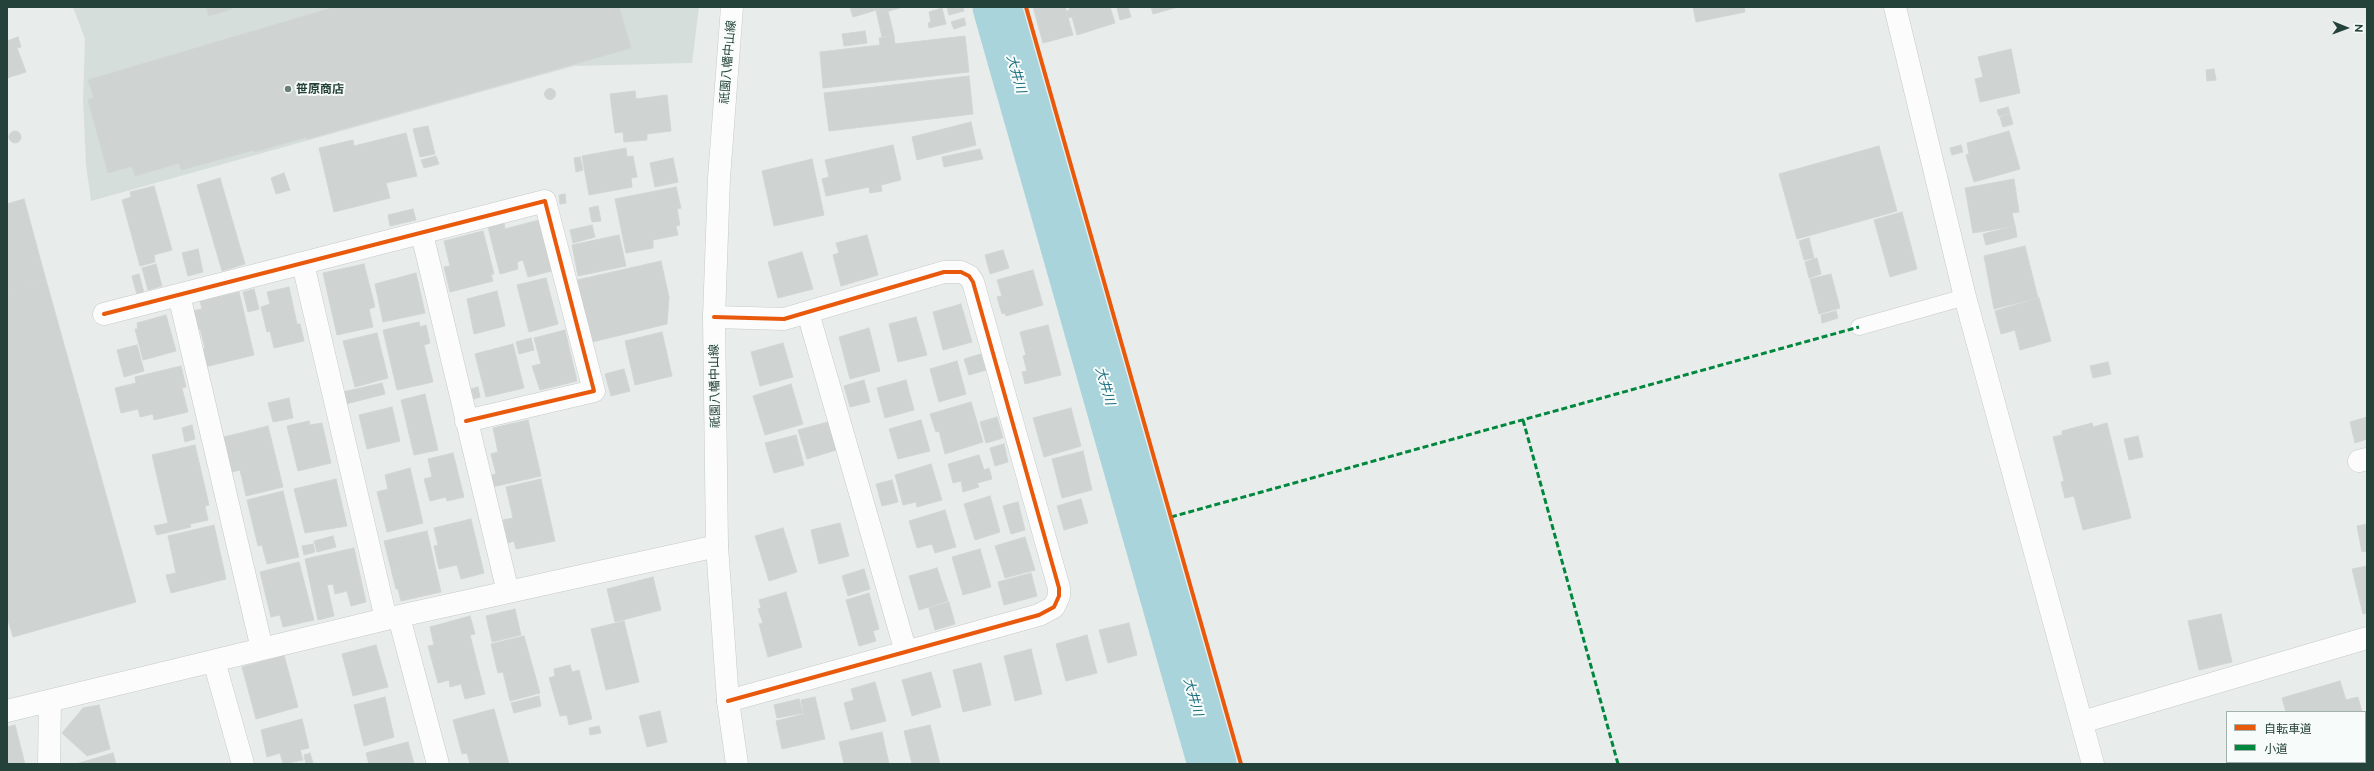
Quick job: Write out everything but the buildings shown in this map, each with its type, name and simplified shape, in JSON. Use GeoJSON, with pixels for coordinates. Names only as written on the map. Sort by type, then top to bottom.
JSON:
{"type":"FeatureCollection","features":[{"type":"Feature","properties":{"kind":"street","name":"祇園八幡中山線"},"geometry":{"type":"LineString","coordinates":[[732,7],[719,178],[714,317],[717,546],[728,701],[737,764]]}},
{"type":"Feature","properties":{"kind":"street"},"geometry":{"type":"LineString","coordinates":[[1895,7],[1965,298],[2093,764]]}},
{"type":"Feature","properties":{"kind":"street"},"geometry":{"type":"LineString","coordinates":[[104,314],[422,234],[545,201],[594,391],[466,420]]}},
{"type":"Feature","properties":{"kind":"street"},"geometry":{"type":"LineString","coordinates":[[422,234],[508,592]]}},
{"type":"Feature","properties":{"kind":"street"},"geometry":{"type":"LineString","coordinates":[[303,264],[392,618],[438,764]]}},
{"type":"Feature","properties":{"kind":"street"},"geometry":{"type":"LineString","coordinates":[[714,317],[784,319],[944,272],[962,272],[969,276],[973,282],[1057,581],[1059,596],[1054,607],[1039,615],[728,701]]}},
{"type":"Feature","properties":{"kind":"street"},"geometry":{"type":"LineString","coordinates":[[179,295],[262,649]]}},
{"type":"Feature","properties":{"kind":"street"},"geometry":{"type":"LineString","coordinates":[[808,313],[906,652]]}},
{"type":"Feature","properties":{"kind":"street"},"geometry":{"type":"LineString","coordinates":[[7,711],[392,618],[717,546]]}},
{"type":"Feature","properties":{"kind":"street"},"geometry":{"type":"LineString","coordinates":[[2082,722],[2367,638]]}},
{"type":"Feature","properties":{"kind":"street"},"geometry":{"type":"LineString","coordinates":[[214,661],[243,764]]}},
{"type":"Feature","properties":{"kind":"street"},"geometry":{"type":"LineString","coordinates":[[49,764],[50,701]]}},
{"type":"Feature","properties":{"kind":"lane"},"geometry":{"type":"LineString","coordinates":[[1859,327],[1965,298]]}},
{"type":"Feature","properties":{"kind":"shaded area","name":"笹原商店"},"geometry":{"type":"Polygon","coordinates":[[[73,7],[699,7],[692,63],[574,66],[91,201],[86,165],[83,100],[85,39],[73,7]]]}},
{"type":"Feature","properties":{"kind":"waterway","name":"大井川"},"geometry":{"type":"LineString","coordinates":[[997,7],[1212,764]]}},
{"type":"Feature","properties":{"kind":"marked path"},"geometry":{"type":"LineString","coordinates":[[1171,517],[1859,327]]}},
{"type":"Feature","properties":{"kind":"marked path"},"geometry":{"type":"LineString","coordinates":[[1523,420],[1618,764]]}},
{"type":"Feature","properties":{"kind":"cycle path"},"geometry":{"type":"LineString","coordinates":[[1026,7],[1241,764]]}},
{"type":"Feature","properties":{"kind":"cycle path"},"geometry":{"type":"LineString","coordinates":[[104,314],[545,201],[594,391],[466,421]]}},
{"type":"Feature","properties":{"kind":"cycle path"},"geometry":{"type":"LineString","coordinates":[[714,317],[784,319],[944,272],[961,272],[969,276],[973,282],[1059,588],[1059,596],[1054,607],[1039,615],[728,701]]}},
{"type":"Feature","properties":{"kind":"place","name":"笹原商店"},"geometry":{"type":"Point","coordinates":[288,89]}}]}
